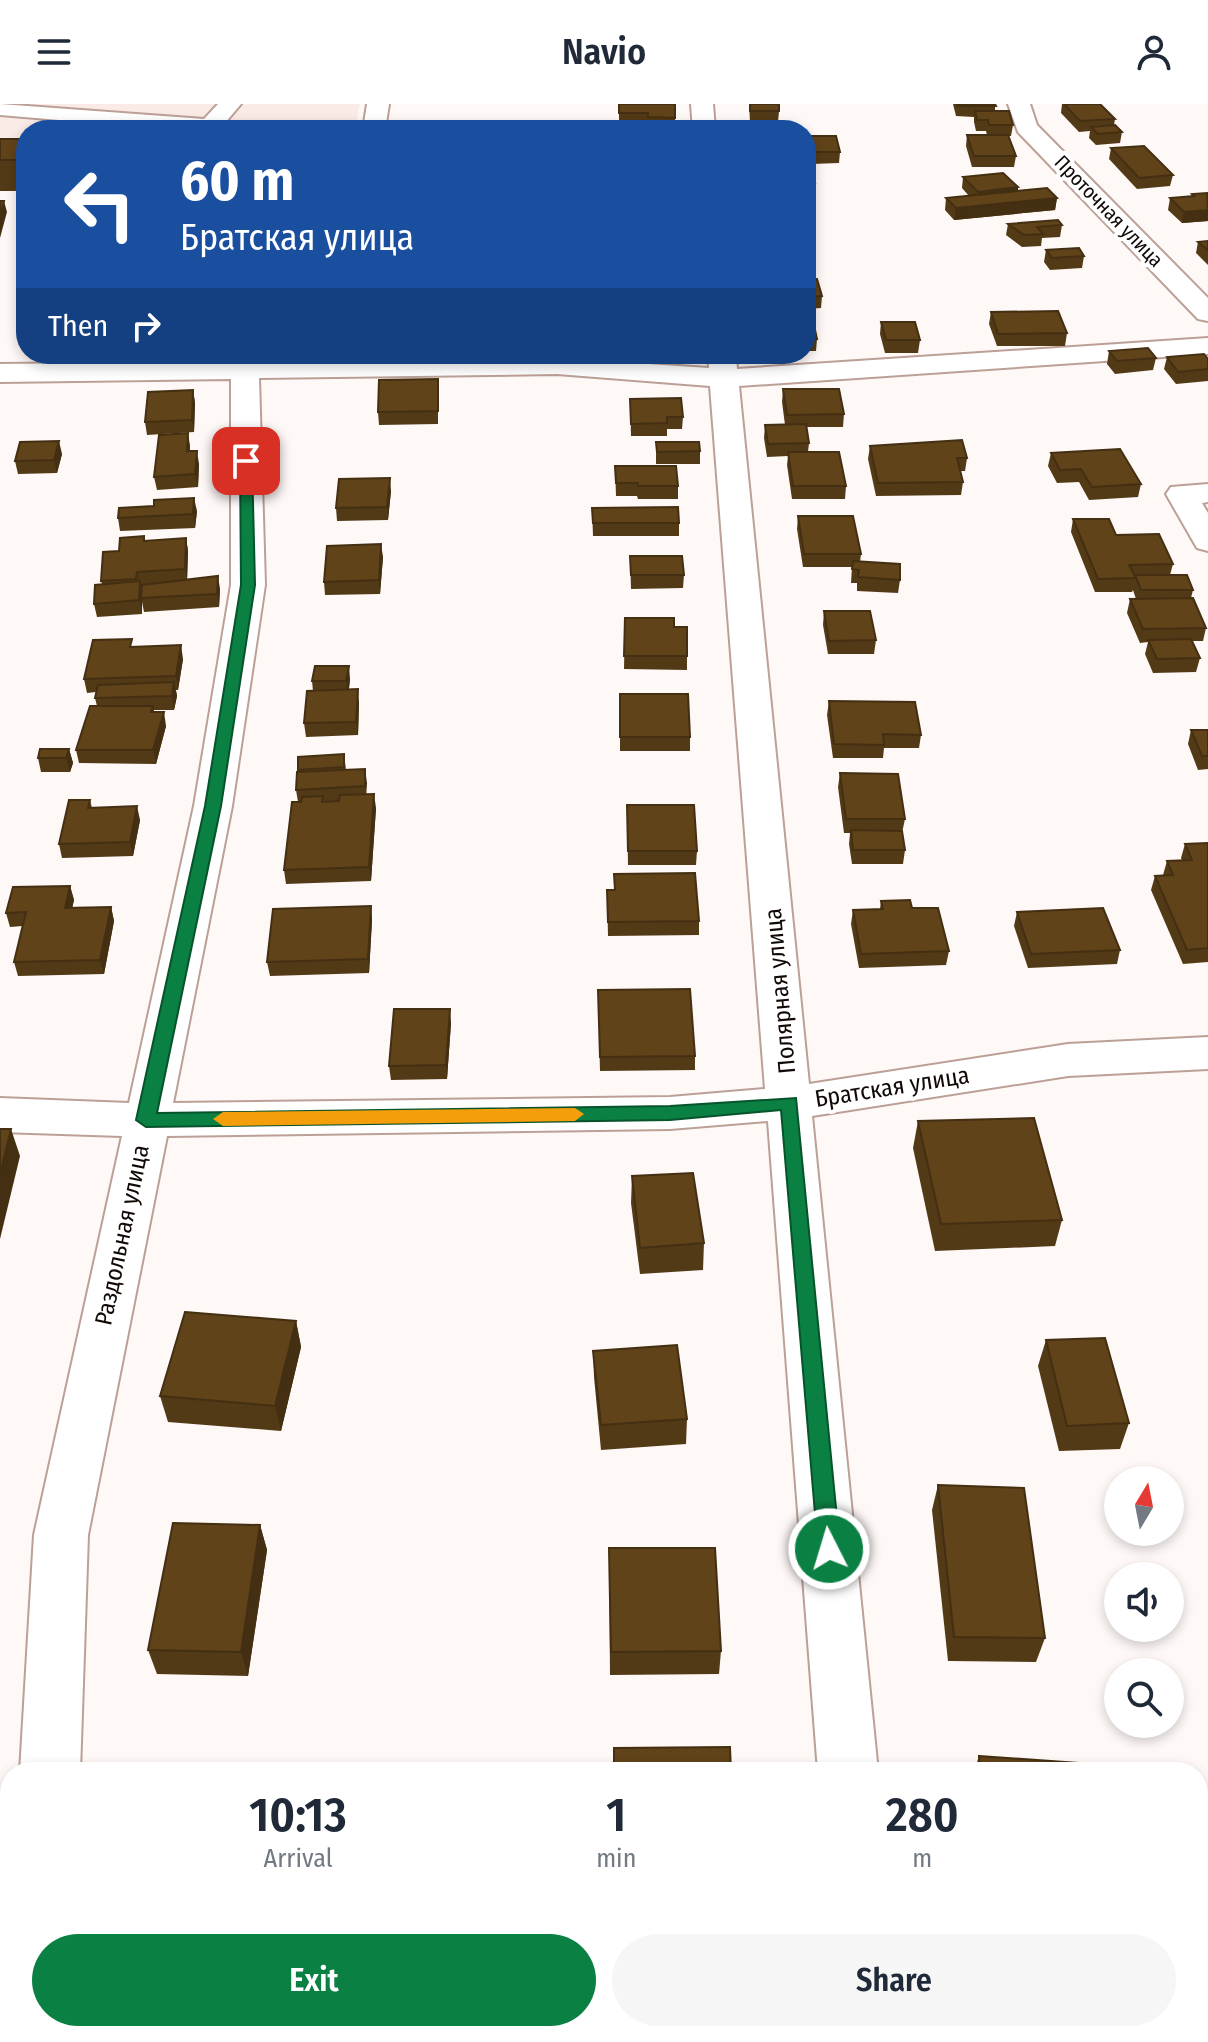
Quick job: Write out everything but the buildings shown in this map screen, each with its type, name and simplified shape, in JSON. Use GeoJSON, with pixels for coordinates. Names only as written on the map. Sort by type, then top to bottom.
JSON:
{"type":"FeatureCollection","features":[{"type":"Feature","properties":{"kind":"street"},"geometry":{"type":"LineString","coordinates":[[215,120],[230,104]]}},
{"type":"Feature","properties":{"kind":"street","name":"Проточная улица"},"geometry":{"type":"LineString","coordinates":[[1019,104],[1026,127],[1208,313]]}},
{"type":"Feature","properties":{"kind":"street"},"geometry":{"type":"LineString","coordinates":[[0,108],[140,120]]}},
{"type":"Feature","properties":{"kind":"street"},"geometry":{"type":"LineString","coordinates":[[816,362],[1208,346]]}},
{"type":"Feature","properties":{"kind":"street"},"geometry":{"type":"LineString","coordinates":[[230,364],[245,369],[261,364]]}},
{"type":"Feature","properties":{"kind":"street"},"geometry":{"type":"LineString","coordinates":[[0,373],[772,364]]}},
{"type":"Feature","properties":{"kind":"street","name":"Полярная улица"},"geometry":{"type":"LineString","coordinates":[[723,366],[847,1762]]}},
{"type":"Feature","properties":{"kind":"street","name":"Раздольная улица"},"geometry":{"type":"LineString","coordinates":[[50,1762],[61,1535],[213,806],[248,585],[245,369]]}},
{"type":"Feature","properties":{"kind":"street"},"geometry":{"type":"LineString","coordinates":[[1208,493],[1182,494],[1208,541]]}},
{"type":"Feature","properties":{"kind":"street","name":"Братская улица"},"geometry":{"type":"LineString","coordinates":[[0,1115],[146,1120],[670,1113],[790,1103],[1068,1060],[1208,1053]]}},
{"type":"Feature","properties":{"kind":"shaded area"},"geometry":{"type":"Polygon","coordinates":[[[0,104],[360,104],[357,120],[16,120],[16,191],[0,191],[0,104]]]}},
{"type":"Feature","properties":{"kind":"slow traffic"},"geometry":{"type":"LineString","coordinates":[[223,1119],[575,1114]]}},
{"type":"Feature","properties":{"kind":"route"},"geometry":{"type":"LineString","coordinates":[[246,461],[248,585],[213,806],[146,1120],[670,1113],[790,1103],[829,1549]]}}]}
